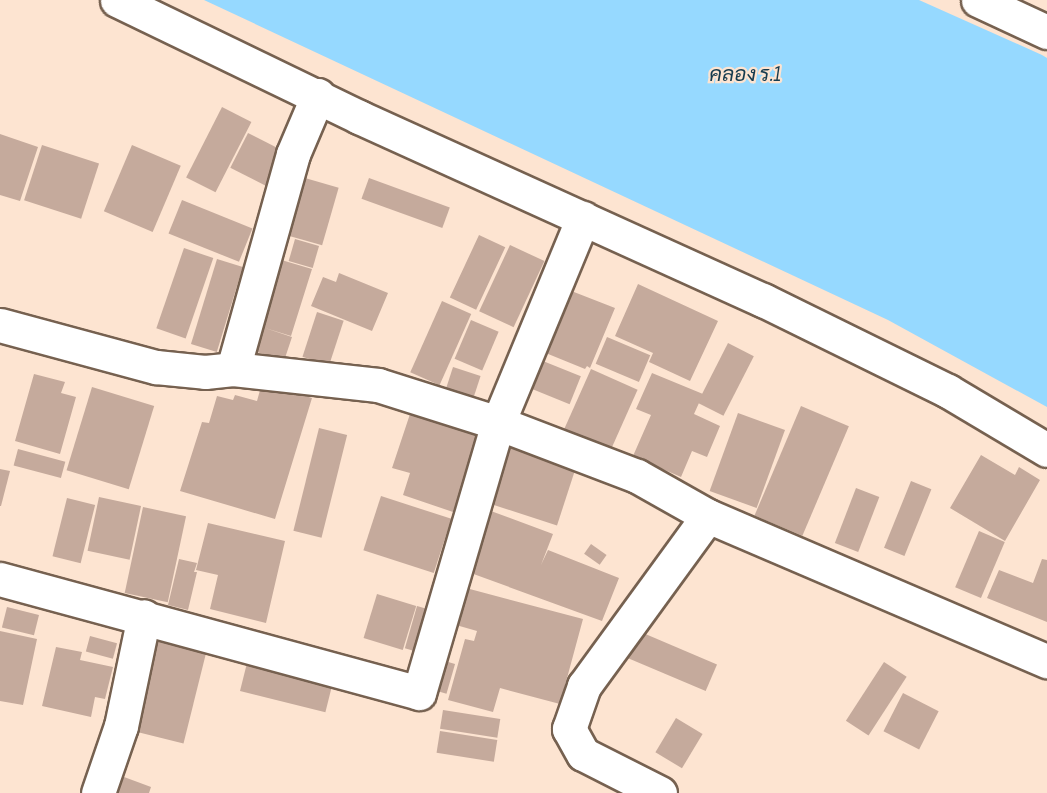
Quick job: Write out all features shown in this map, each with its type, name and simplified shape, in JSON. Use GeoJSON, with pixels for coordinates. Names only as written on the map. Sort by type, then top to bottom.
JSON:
{"type":"FeatureCollection","features":[{"type":"Feature","properties":{"kind":"street"},"geometry":{"type":"LineString","coordinates":[[117,0],[318,95],[359,117],[764,300],[938,386],[1047,450]]}},
{"type":"Feature","properties":{"kind":"street"},"geometry":{"type":"LineString","coordinates":[[978,0],[1047,32]]}},
{"type":"Feature","properties":{"kind":"street"},"geometry":{"type":"LineString","coordinates":[[233,369],[293,154],[318,95]]}},
{"type":"Feature","properties":{"kind":"street"},"geometry":{"type":"LineString","coordinates":[[0,579],[144,616],[419,693],[498,423],[583,218]]}},
{"type":"Feature","properties":{"kind":"street"},"geometry":{"type":"LineString","coordinates":[[0,325],[156,367],[205,372],[233,369],[378,385],[498,423],[637,477],[708,516],[1047,661]]}},
{"type":"Feature","properties":{"kind":"street"},"geometry":{"type":"LineString","coordinates":[[660,793],[583,754],[569,729],[584,686],[708,516]]}},
{"type":"Feature","properties":{"kind":"street"},"geometry":{"type":"LineString","coordinates":[[98,793],[121,726],[144,616]]}},
{"type":"Feature","properties":{"kind":"water","name":"คลอง ร.1"},"geometry":{"type":"Polygon","coordinates":[[[204,0],[919,0],[1042,55],[1047,58],[1047,407],[888,320],[204,0]]]}},
{"type":"Feature","properties":{"kind":"building"},"geometry":{"type":"Polygon","coordinates":[[[222,107],[251,122],[216,192],[186,177],[222,107]]]}},
{"type":"Feature","properties":{"kind":"building"},"geometry":{"type":"Polygon","coordinates":[[[248,133],[285,152],[268,187],[230,168],[248,133]]]}},
{"type":"Feature","properties":{"kind":"building"},"geometry":{"type":"Polygon","coordinates":[[[0,134],[38,147],[20,201],[0,195],[0,134]]]}},
{"type":"Feature","properties":{"kind":"building"},"geometry":{"type":"Polygon","coordinates":[[[42,145],[99,164],[81,219],[24,200],[42,145]]]}},
{"type":"Feature","properties":{"kind":"building"},"geometry":{"type":"Polygon","coordinates":[[[132,145],[181,166],[153,232],[104,211],[132,145]]]}},
{"type":"Feature","properties":{"kind":"building"},"geometry":{"type":"Polygon","coordinates":[[[305,178],[339,188],[322,245],[288,236],[305,178]]]}},
{"type":"Feature","properties":{"kind":"building"},"geometry":{"type":"Polygon","coordinates":[[[369,178],[450,207],[442,228],[361,199],[369,178]]]}},
{"type":"Feature","properties":{"kind":"building"},"geometry":{"type":"Polygon","coordinates":[[[182,200],[252,228],[239,262],[169,233],[182,200]]]}},
{"type":"Feature","properties":{"kind":"building"},"geometry":{"type":"Polygon","coordinates":[[[479,235],[505,247],[476,310],[450,298],[479,235]]]}},
{"type":"Feature","properties":{"kind":"building"},"geometry":{"type":"Polygon","coordinates":[[[295,239],[319,246],[313,268],[289,261],[295,239]]]}},
{"type":"Feature","properties":{"kind":"building"},"geometry":{"type":"Polygon","coordinates":[[[510,245],[544,261],[514,327],[479,311],[510,245]]]}},
{"type":"Feature","properties":{"kind":"building"},"geometry":{"type":"Polygon","coordinates":[[[184,248],[213,258],[186,338],[156,328],[184,248]]]}},
{"type":"Feature","properties":{"kind":"building"},"geometry":{"type":"Polygon","coordinates":[[[217,259],[243,267],[217,352],[191,344],[217,259]]]}},
{"type":"Feature","properties":{"kind":"building"},"geometry":{"type":"Polygon","coordinates":[[[278,259],[312,269],[291,336],[265,328],[292,337],[284,361],[251,350],[278,259]]]}},
{"type":"Feature","properties":{"kind":"building"},"geometry":{"type":"Polygon","coordinates":[[[339,273],[388,293],[372,331],[311,306],[323,277],[336,282],[339,273]]]}},
{"type":"Feature","properties":{"kind":"building"},"geometry":{"type":"Polygon","coordinates":[[[638,284],[718,321],[690,381],[649,362],[653,353],[615,336],[638,284]]]}},
{"type":"Feature","properties":{"kind":"building"},"geometry":{"type":"Polygon","coordinates":[[[556,285],[615,308],[590,368],[587,366],[585,369],[531,347],[556,285]]]}},
{"type":"Feature","properties":{"kind":"building"},"geometry":{"type":"Polygon","coordinates":[[[442,301],[471,314],[440,385],[410,372],[442,301]]]}},
{"type":"Feature","properties":{"kind":"building"},"geometry":{"type":"Polygon","coordinates":[[[317,312],[344,321],[329,365],[302,357],[317,312]]]}},
{"type":"Feature","properties":{"kind":"building"},"geometry":{"type":"Polygon","coordinates":[[[471,320],[499,332],[482,370],[455,359],[471,320]]]}},
{"type":"Feature","properties":{"kind":"building"},"geometry":{"type":"Polygon","coordinates":[[[607,337],[650,355],[639,382],[596,364],[607,337]]]}},
{"type":"Feature","properties":{"kind":"building"},"geometry":{"type":"Polygon","coordinates":[[[728,343],[754,356],[723,416],[698,403],[728,343]]]}},
{"type":"Feature","properties":{"kind":"building"},"geometry":{"type":"Polygon","coordinates":[[[528,355],[581,376],[570,404],[517,383],[528,355]]]}},
{"type":"Feature","properties":{"kind":"building"},"geometry":{"type":"Polygon","coordinates":[[[453,367],[481,376],[472,403],[444,394],[453,367]]]}},
{"type":"Feature","properties":{"kind":"building"},"geometry":{"type":"Polygon","coordinates":[[[591,369],[638,390],[607,457],[561,437],[591,369]]]}},
{"type":"Feature","properties":{"kind":"building"},"geometry":{"type":"Polygon","coordinates":[[[652,373],[703,394],[694,414],[720,426],[707,457],[692,451],[681,477],[633,456],[651,415],[636,409],[652,373]]]}},
{"type":"Feature","properties":{"kind":"building"},"geometry":{"type":"Polygon","coordinates":[[[34,374],[65,382],[61,393],[76,397],[60,454],[15,441],[34,374]]]}},
{"type":"Feature","properties":{"kind":"building"},"geometry":{"type":"Polygon","coordinates":[[[262,383],[312,398],[275,519],[180,491],[202,422],[209,423],[217,396],[233,400],[235,395],[257,401],[262,383]]]}},
{"type":"Feature","properties":{"kind":"building"},"geometry":{"type":"Polygon","coordinates":[[[92,387],[154,406],[129,489],[67,470],[92,387]]]}},
{"type":"Feature","properties":{"kind":"building"},"geometry":{"type":"Polygon","coordinates":[[[801,406],[849,426],[802,536],[755,516],[801,406]]]}},
{"type":"Feature","properties":{"kind":"building"},"geometry":{"type":"Polygon","coordinates":[[[738,413],[785,430],[757,508],[710,491],[738,413]]]}},
{"type":"Feature","properties":{"kind":"building"},"geometry":{"type":"Polygon","coordinates":[[[410,414],[479,436],[453,512],[403,495],[410,473],[392,468],[410,414]]]}},
{"type":"Feature","properties":{"kind":"building"},"geometry":{"type":"Polygon","coordinates":[[[319,428],[347,435],[321,538],[293,531],[319,428]]]}},
{"type":"Feature","properties":{"kind":"building"},"geometry":{"type":"Polygon","coordinates":[[[501,439],[577,464],[557,526],[481,501],[501,439]]]}},
{"type":"Feature","properties":{"kind":"building"},"geometry":{"type":"Polygon","coordinates":[[[18,449],[65,462],[61,478],[14,465],[18,449]]]}},
{"type":"Feature","properties":{"kind":"building"},"geometry":{"type":"Polygon","coordinates":[[[981,455],[1015,475],[1019,467],[1040,480],[1005,541],[950,508],[981,455]]]}},
{"type":"Feature","properties":{"kind":"building"},"geometry":{"type":"Polygon","coordinates":[[[0,469],[10,471],[1,506],[0,506],[0,469]]]}},
{"type":"Feature","properties":{"kind":"building"},"geometry":{"type":"Polygon","coordinates":[[[911,481],[931,489],[904,556],[884,548],[911,481]]]}},
{"type":"Feature","properties":{"kind":"building"},"geometry":{"type":"Polygon","coordinates":[[[856,488],[879,497],[858,552],[835,543],[856,488]]]}},
{"type":"Feature","properties":{"kind":"building"},"geometry":{"type":"Polygon","coordinates":[[[381,496],[451,519],[434,573],[363,550],[381,496]]]}},
{"type":"Feature","properties":{"kind":"building"},"geometry":{"type":"Polygon","coordinates":[[[99,497],[141,506],[130,560],[88,551],[99,497]]]}},
{"type":"Feature","properties":{"kind":"building"},"geometry":{"type":"Polygon","coordinates":[[[67,498],[95,505],[81,563],[52,556],[67,498]]]}},
{"type":"Feature","properties":{"kind":"building"},"geometry":{"type":"Polygon","coordinates":[[[143,507],[186,516],[168,602],[125,593],[143,507]]]}},
{"type":"Feature","properties":{"kind":"building"},"geometry":{"type":"Polygon","coordinates":[[[480,507],[553,534],[541,565],[548,550],[619,578],[602,621],[457,568],[480,507]]]}},
{"type":"Feature","properties":{"kind":"building"},"geometry":{"type":"Polygon","coordinates":[[[208,523],[285,541],[266,623],[210,609],[218,575],[196,570],[208,523]]]}},
{"type":"Feature","properties":{"kind":"building"},"geometry":{"type":"Polygon","coordinates":[[[979,531],[1005,542],[981,598],[955,587],[979,531]]]}},
{"type":"Feature","properties":{"kind":"building"},"geometry":{"type":"Polygon","coordinates":[[[591,544],[607,555],[600,565],[584,554],[591,544]]]}},
{"type":"Feature","properties":{"kind":"building"},"geometry":{"type":"Polygon","coordinates":[[[179,559],[197,563],[188,610],[168,605],[179,559]]]}},
{"type":"Feature","properties":{"kind":"building"},"geometry":{"type":"Polygon","coordinates":[[[1042,559],[1047,560],[1047,622],[987,598],[999,570],[1033,583],[1042,559]]]}},
{"type":"Feature","properties":{"kind":"building"},"geometry":{"type":"Polygon","coordinates":[[[466,588],[583,619],[560,704],[500,688],[493,712],[448,700],[465,639],[474,641],[477,631],[456,625],[466,588]]]}},
{"type":"Feature","properties":{"kind":"building"},"geometry":{"type":"Polygon","coordinates":[[[377,594],[416,606],[403,650],[364,638],[377,594]]]}},
{"type":"Feature","properties":{"kind":"building"},"geometry":{"type":"Polygon","coordinates":[[[417,606],[441,613],[429,655],[405,648],[417,606]]]}},
{"type":"Feature","properties":{"kind":"building"},"geometry":{"type":"Polygon","coordinates":[[[7,607],[39,615],[34,635],[2,627],[7,607]]]}},
{"type":"Feature","properties":{"kind":"building"},"geometry":{"type":"Polygon","coordinates":[[[636,630],[717,664],[706,691],[625,657],[636,630]]]}},
{"type":"Feature","properties":{"kind":"building"},"geometry":{"type":"Polygon","coordinates":[[[0,631],[37,639],[23,705],[0,701],[0,631]]]}},
{"type":"Feature","properties":{"kind":"building"},"geometry":{"type":"Polygon","coordinates":[[[90,636],[117,643],[113,659],[86,651],[90,636]]]}},
{"type":"Feature","properties":{"kind":"building"},"geometry":{"type":"Polygon","coordinates":[[[149,638],[206,652],[184,743],[126,729],[149,638]]]}},
{"type":"Feature","properties":{"kind":"building"},"geometry":{"type":"Polygon","coordinates":[[[56,647],[82,652],[80,660],[113,667],[105,699],[95,697],[91,717],[42,706],[56,647]]]}},
{"type":"Feature","properties":{"kind":"building"},"geometry":{"type":"Polygon","coordinates":[[[431,657],[455,664],[446,694],[422,687],[431,657]]]}},
{"type":"Feature","properties":{"kind":"building"},"geometry":{"type":"Polygon","coordinates":[[[248,659],[333,680],[325,712],[240,691],[248,659]]]}},
{"type":"Feature","properties":{"kind":"building"},"geometry":{"type":"Polygon","coordinates":[[[884,662],[907,677],[869,735],[846,721],[884,662]]]}},
{"type":"Feature","properties":{"kind":"building"},"geometry":{"type":"Polygon","coordinates":[[[903,693],[939,711],[919,749],[883,731],[903,693]]]}},
{"type":"Feature","properties":{"kind":"building"},"geometry":{"type":"Polygon","coordinates":[[[443,710],[500,719],[497,738],[440,729],[443,710]]]}},
{"type":"Feature","properties":{"kind":"building"},"geometry":{"type":"Polygon","coordinates":[[[676,718],[703,734],[682,768],[655,752],[676,718]]]}},
{"type":"Feature","properties":{"kind":"building"},"geometry":{"type":"Polygon","coordinates":[[[440,731],[497,740],[494,762],[437,753],[440,731]]]}},
{"type":"Feature","properties":{"kind":"building"},"geometry":{"type":"Polygon","coordinates":[[[116,774],[151,787],[149,793],[109,793],[116,774]]]}}]}
